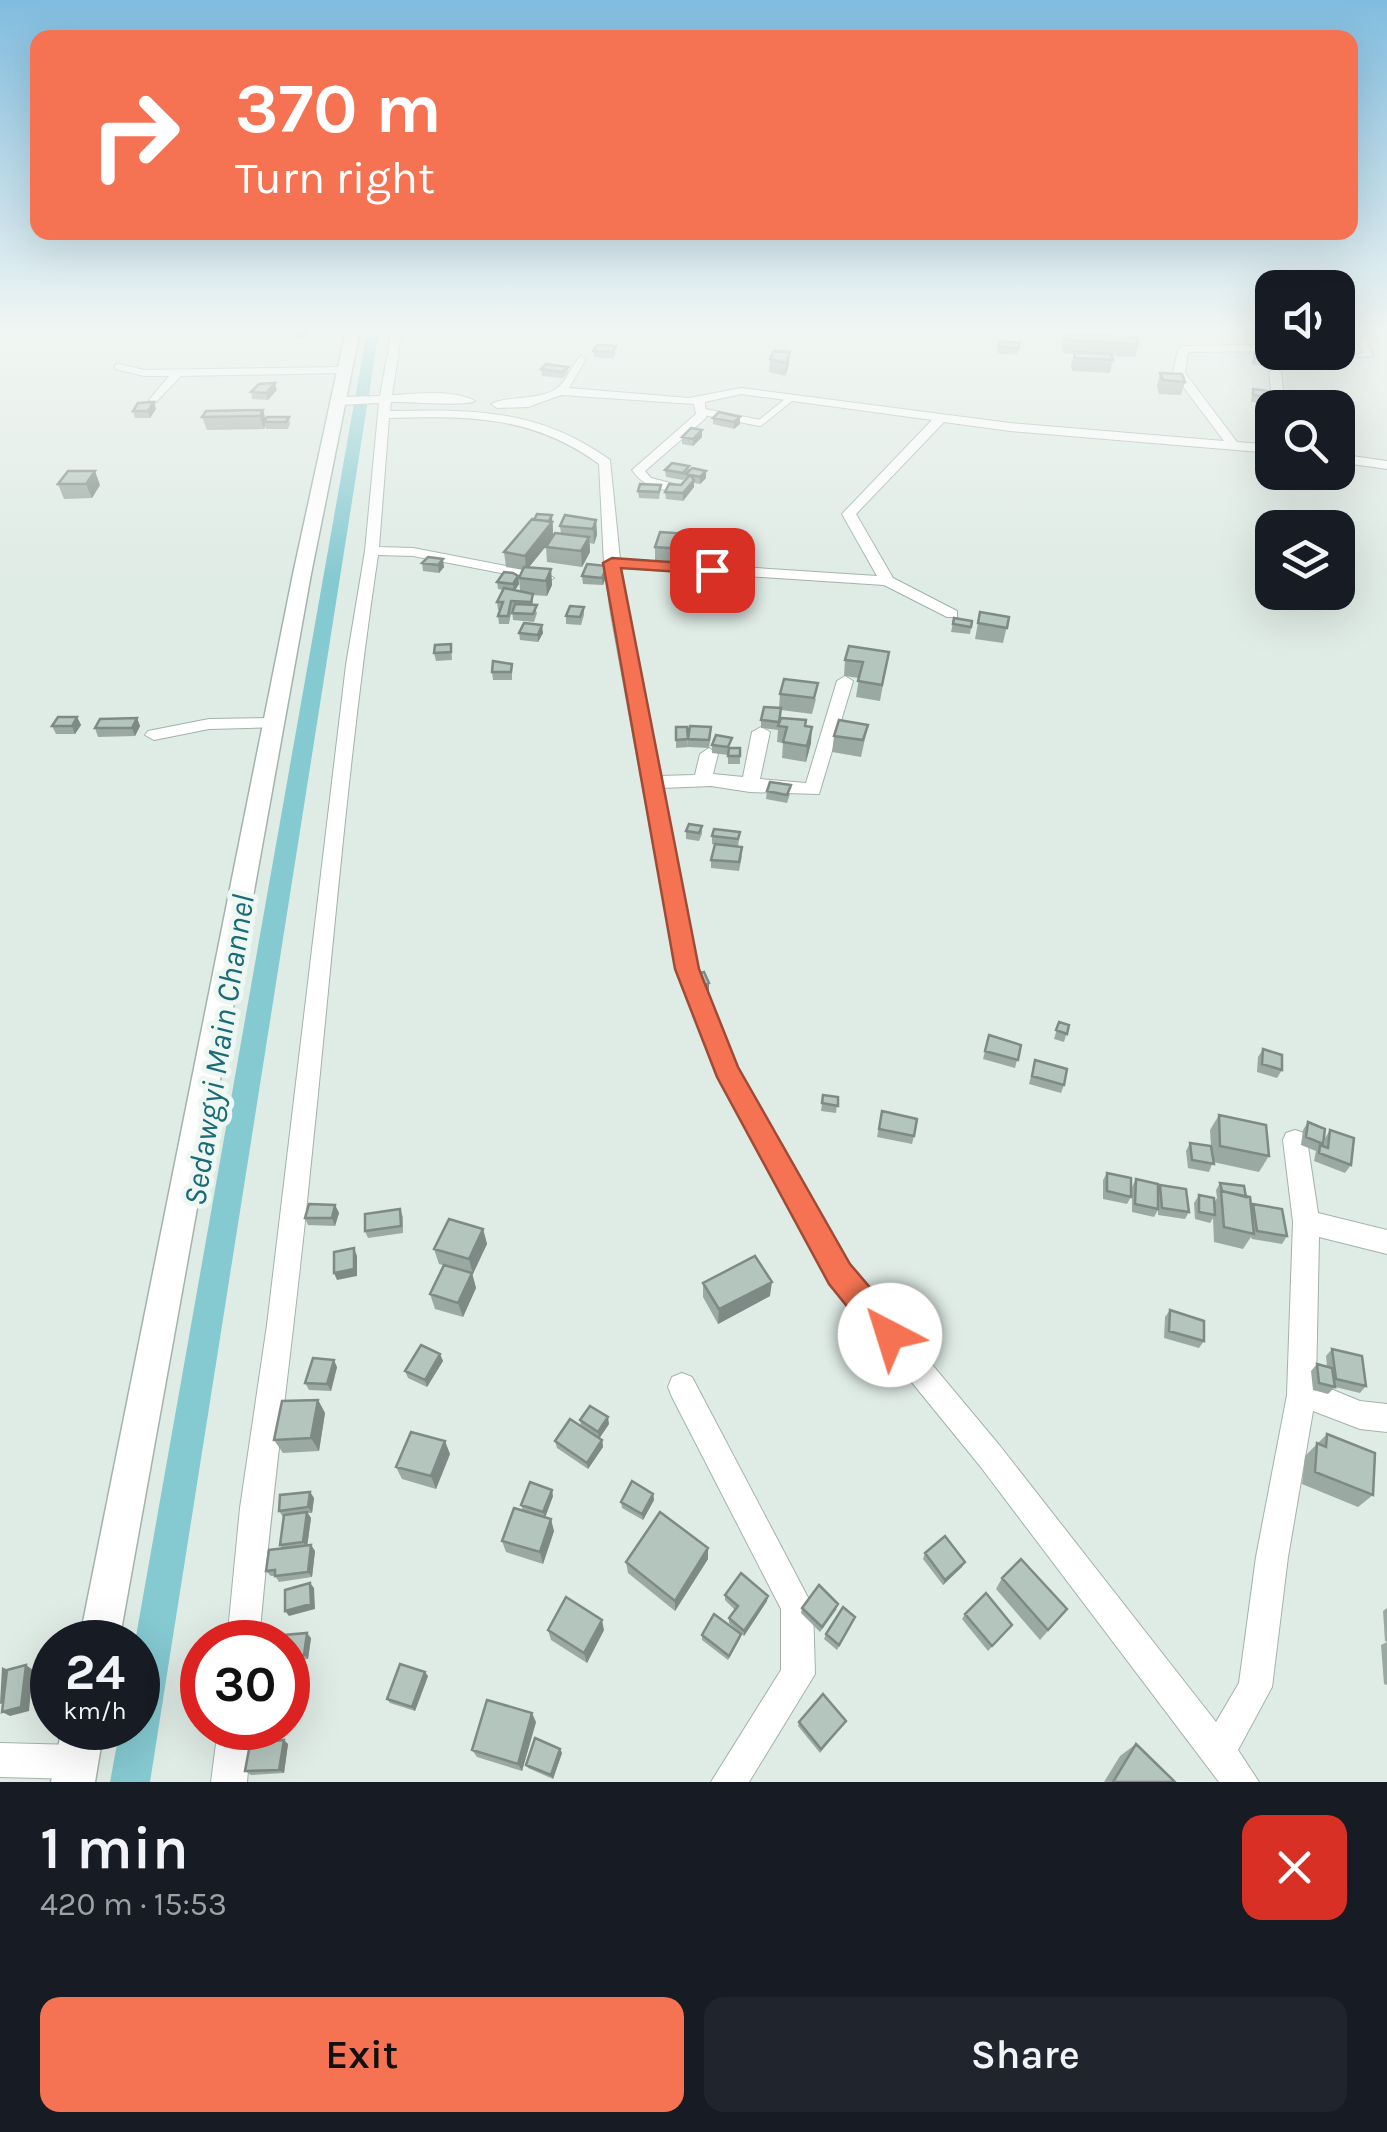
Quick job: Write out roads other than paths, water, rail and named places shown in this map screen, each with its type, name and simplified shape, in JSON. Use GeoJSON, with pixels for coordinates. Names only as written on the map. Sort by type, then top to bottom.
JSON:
{"type":"FeatureCollection","features":[{"type":"Feature","properties":{"kind":"street"},"geometry":{"type":"LineString","coordinates":[[103,1620],[274,722],[337,413]]}},
{"type":"Feature","properties":{"kind":"street"},"geometry":{"type":"LineString","coordinates":[[245,1620],[354,665],[372,550],[381,413]]}},
{"type":"Feature","properties":{"kind":"street"},"geometry":{"type":"LineString","coordinates":[[464,413],[521,418],[590,450],[605,463],[612,563],[687,969],[726,1070],[840,1274],[990,1456],[1241,1782]]}},
{"type":"Feature","properties":{"kind":"street"},"geometry":{"type":"LineString","coordinates":[[670,487],[646,481],[638,470],[694,413]]}},
{"type":"Feature","properties":{"kind":"street"},"geometry":{"type":"LineString","coordinates":[[905,413],[1255,447]]}},
{"type":"Feature","properties":{"kind":"street"},"geometry":{"type":"LineString","coordinates":[[1208,413],[1232,445]]}},
{"type":"Feature","properties":{"kind":"street"},"geometry":{"type":"LineString","coordinates":[[887,580],[848,514],[942,418]]}},
{"type":"Feature","properties":{"kind":"street"},"geometry":{"type":"LineString","coordinates":[[1355,460],[1387,465]]}},
{"type":"Feature","properties":{"kind":"street"},"geometry":{"type":"LineString","coordinates":[[372,550],[413,552],[547,578]]}},
{"type":"Feature","properties":{"kind":"street"},"geometry":{"type":"LineString","coordinates":[[612,563],[887,580],[952,614]]}},
{"type":"Feature","properties":{"kind":"street"},"geometry":{"type":"LineString","coordinates":[[652,782],[702,780],[812,790],[845,681]]}},
{"type":"Feature","properties":{"kind":"street"},"geometry":{"type":"LineString","coordinates":[[154,735],[209,724],[274,722]]}},
{"type":"Feature","properties":{"kind":"street"},"geometry":{"type":"LineString","coordinates":[[750,786],[762,732]]}},
{"type":"Feature","properties":{"kind":"street"},"geometry":{"type":"LineString","coordinates":[[702,780],[709,754]]}},
{"type":"Feature","properties":{"kind":"street"},"geometry":{"type":"LineString","coordinates":[[1218,1752],[1256,1688],[1272,1556],[1301,1392],[1306,1222],[1295,1140]]}},
{"type":"Feature","properties":{"kind":"street"},"geometry":{"type":"LineString","coordinates":[[1306,1222],[1387,1242]]}},
{"type":"Feature","properties":{"kind":"street"},"geometry":{"type":"LineString","coordinates":[[682,1387],[798,1608],[798,1674],[729,1782]]}},
{"type":"Feature","properties":{"kind":"street"},"geometry":{"type":"LineString","coordinates":[[1301,1392],[1360,1415],[1387,1418]]}},
{"type":"Feature","properties":{"kind":"street"},"geometry":{"type":"LineString","coordinates":[[229,1782],[233,1750]]}},
{"type":"Feature","properties":{"kind":"street"},"geometry":{"type":"LineString","coordinates":[[0,1760],[78,1757]]}},
{"type":"Feature","properties":{"kind":"lane"},"geometry":{"type":"LineString","coordinates":[[726,413],[760,423],[772,413]]}},
{"type":"Feature","properties":{"kind":"waterway","name":"Sedawgyi Main Channel"},"geometry":{"type":"LineString","coordinates":[[130,1782],[359,413]]}}]}
